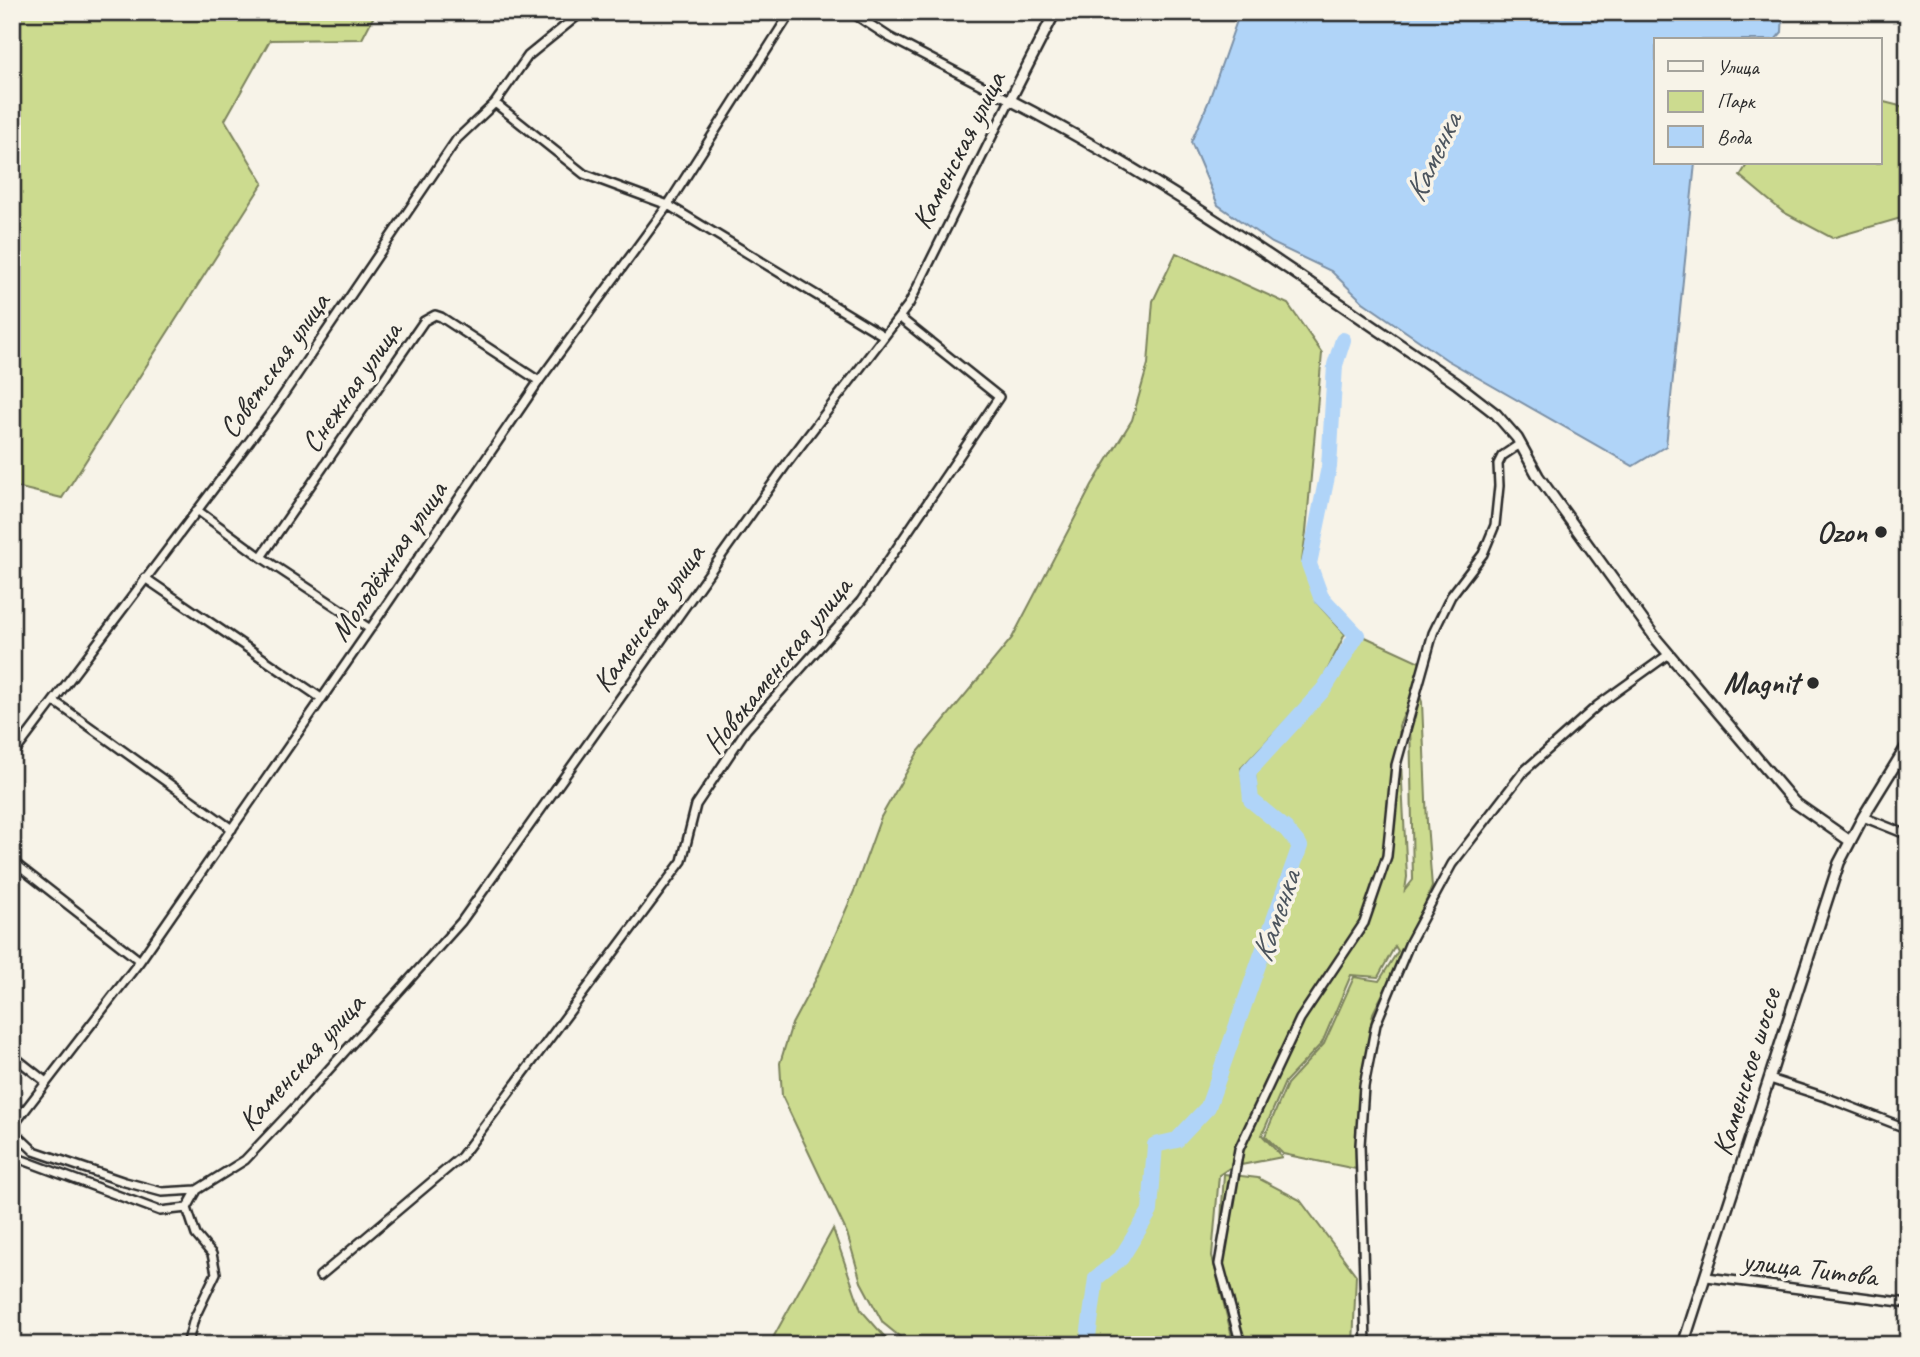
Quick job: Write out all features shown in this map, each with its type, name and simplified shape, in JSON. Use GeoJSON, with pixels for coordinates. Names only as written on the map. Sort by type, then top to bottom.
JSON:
{"type":"FeatureCollection","features":[{"type":"Feature","properties":{"kind":"street","name":"Советская улица"},"geometry":{"type":"LineString","coordinates":[[12,756],[272,410],[457,139],[495,103],[528,56],[582,12]]}},
{"type":"Feature","properties":{"kind":"street","name":"Молодёжная улица"},"geometry":{"type":"LineString","coordinates":[[12,1129],[140,961],[538,382],[668,205],[791,12]]}},
{"type":"Feature","properties":{"kind":"street"},"geometry":{"type":"LineString","coordinates":[[851,12],[889,37],[1059,125],[1195,207],[1456,383],[1496,414],[1520,444],[1538,477],[1669,654],[1794,802],[1850,841]]}},
{"type":"Feature","properties":{"kind":"street","name":"Каменская улица"},"geometry":{"type":"LineString","coordinates":[[197,1189],[245,1160],[461,922],[788,462],[909,304],[1055,12]]}},
{"type":"Feature","properties":{"kind":"street"},"geometry":{"type":"LineString","coordinates":[[495,103],[584,174],[668,205],[884,336]]}},
{"type":"Feature","properties":{"kind":"street","name":"Снежная улица"},"geometry":{"type":"LineString","coordinates":[[261,557],[424,321],[435,315],[441,317],[538,382]]}},
{"type":"Feature","properties":{"kind":"street","name":"Новокаменская улица"},"geometry":{"type":"LineString","coordinates":[[320,1276],[461,1157],[682,861],[696,805],[746,730],[861,601],[999,397],[899,317]]}},
{"type":"Feature","properties":{"kind":"street"},"geometry":{"type":"LineString","coordinates":[[1241,1345],[1219,1264],[1239,1149],[1300,1019],[1364,923],[1387,856],[1395,765],[1433,633],[1451,596],[1482,554],[1495,525],[1498,464],[1502,456],[1520,444]]}},
{"type":"Feature","properties":{"kind":"street"},"geometry":{"type":"LineString","coordinates":[[197,510],[261,557],[370,629]]}},
{"type":"Feature","properties":{"kind":"street"},"geometry":{"type":"LineString","coordinates":[[145,578],[321,698]]}},
{"type":"Feature","properties":{"kind":"street"},"geometry":{"type":"LineString","coordinates":[[1366,1345],[1360,1145],[1364,1086],[1376,1024],[1410,942],[1452,864],[1524,771],[1598,705],[1669,654]]}},
{"type":"Feature","properties":{"kind":"street"},"geometry":{"type":"LineString","coordinates":[[54,701],[232,829]]}},
{"type":"Feature","properties":{"kind":"street","name":"Каменское шоссе"},"geometry":{"type":"LineString","coordinates":[[1683,1345],[1839,863],[1863,817],[1908,744]]}},
{"type":"Feature","properties":{"kind":"street"},"geometry":{"type":"LineString","coordinates":[[1863,817],[1908,835]]}},
{"type":"Feature","properties":{"kind":"street"},"geometry":{"type":"LineString","coordinates":[[12,860],[140,961]]}},
{"type":"Feature","properties":{"kind":"street"},"geometry":{"type":"LineString","coordinates":[[12,1055],[46,1082]]}},
{"type":"Feature","properties":{"kind":"street"},"geometry":{"type":"LineString","coordinates":[[1770,1079],[1908,1129]]}},
{"type":"Feature","properties":{"kind":"street"},"geometry":{"type":"LineString","coordinates":[[12,1129],[34,1151],[125,1182],[162,1192],[197,1189]]}},
{"type":"Feature","properties":{"kind":"street"},"geometry":{"type":"LineString","coordinates":[[12,1156],[160,1211],[187,1208]]}},
{"type":"Feature","properties":{"kind":"street"},"geometry":{"type":"LineString","coordinates":[[187,1345],[194,1319],[216,1273],[212,1254],[196,1235],[187,1208],[197,1189]]}},
{"type":"Feature","properties":{"kind":"street","name":"улица Титова"},"geometry":{"type":"LineString","coordinates":[[1707,1277],[1908,1303]]}},
{"type":"Feature","properties":{"kind":"green space"},"geometry":{"type":"Polygon","coordinates":[[[12,12],[376,12],[362,39],[270,40],[225,120],[263,183],[62,498],[12,486],[12,12]]]}},
{"type":"Feature","properties":{"kind":"green space"},"geometry":{"type":"Polygon","coordinates":[[[1882,102],[1908,108],[1908,216],[1832,238],[1783,212],[1740,176],[1747,164],[1882,164],[1882,102]]]}},
{"type":"Feature","properties":{"kind":"green space"},"geometry":{"type":"Polygon","coordinates":[[[1176,253],[1288,304],[1322,353],[1302,561],[1316,602],[1345,634],[1320,685],[1241,768],[1245,803],[1282,833],[1294,847],[1204,1104],[1175,1134],[1150,1142],[1147,1209],[1119,1256],[1093,1275],[1085,1345],[910,1345],[883,1323],[861,1282],[847,1233],[782,1096],[780,1063],[792,1024],[817,977],[855,889],[881,817],[918,752],[1012,638],[1092,485],[1132,420],[1148,364],[1153,301],[1176,253]]]}},
{"type":"Feature","properties":{"kind":"green space"},"geometry":{"type":"Polygon","coordinates":[[[1361,635],[1422,663],[1415,683],[1422,702],[1432,887],[1407,946],[1373,1013],[1359,1095],[1356,1169],[1283,1154],[1265,1136],[1287,1084],[1324,1044],[1354,977],[1379,981],[1398,951],[1395,946],[1378,977],[1351,975],[1322,1043],[1285,1082],[1262,1135],[1282,1157],[1231,1167],[1219,1175],[1212,1256],[1234,1345],[1092,1345],[1100,1281],[1127,1259],[1153,1215],[1158,1149],[1179,1143],[1211,1112],[1304,847],[1292,826],[1257,797],[1255,773],[1331,689],[1361,635]],[[1404,714],[1399,726],[1407,877],[1405,890],[1413,880],[1410,715],[1404,714]]]}},
{"type":"Feature","properties":{"kind":"green space"},"geometry":{"type":"Polygon","coordinates":[[[1224,1174],[1258,1178],[1300,1200],[1356,1275],[1353,1345],[1247,1345],[1219,1253],[1224,1174]]]}},
{"type":"Feature","properties":{"kind":"green space"},"geometry":{"type":"Polygon","coordinates":[[[833,1229],[861,1310],[892,1345],[769,1345],[833,1229]]]}},
{"type":"Feature","properties":{"kind":"water"},"geometry":{"type":"Polygon","coordinates":[[[1240,12],[1783,12],[1782,32],[1777,38],[1654,38],[1654,164],[1695,164],[1666,446],[1633,466],[1447,360],[1363,302],[1331,271],[1272,243],[1218,205],[1191,142],[1208,103],[1240,12]]]}},
{"type":"Feature","properties":{"kind":"waterway","name":"Каменка"},"geometry":{"type":"LineString","coordinates":[[1087,1345],[1096,1278],[1121,1258],[1150,1211],[1155,1145],[1177,1140],[1208,1107],[1300,846],[1286,829],[1251,800],[1248,772],[1324,689],[1357,635],[1321,597],[1309,564],[1329,467],[1335,365],[1343,340]]}},
{"type":"Feature","properties":{"kind":"place","name":"Ozon"},"geometry":{"type":"Point","coordinates":[1881,532]}},
{"type":"Feature","properties":{"kind":"place","name":"Magnit"},"geometry":{"type":"Point","coordinates":[1813,683]}}]}
